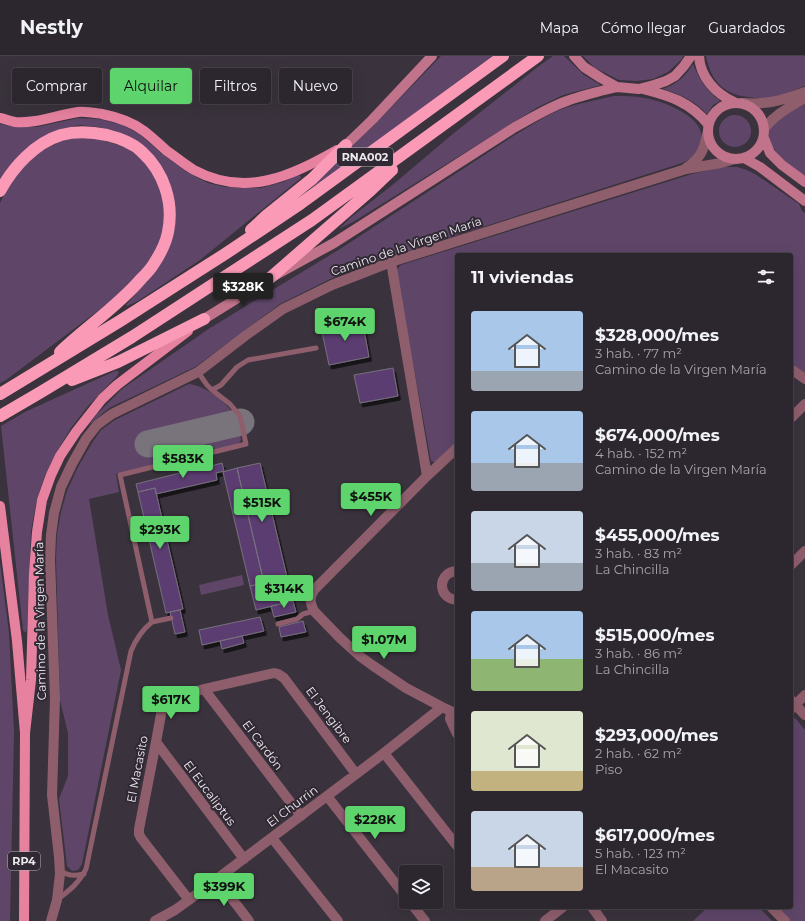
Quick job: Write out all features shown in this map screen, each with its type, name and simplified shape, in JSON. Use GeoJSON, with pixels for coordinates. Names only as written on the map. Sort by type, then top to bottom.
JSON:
{"type":"FeatureCollection","features":[{"type":"Feature","properties":{"kind":"highway","name":"RNA002"},"geometry":{"type":"LineString","coordinates":[[5,391],[127,317],[300,204],[503,56]]}},
{"type":"Feature","properties":{"kind":"highway","name":"RNA002"},"geometry":{"type":"LineString","coordinates":[[0,416],[138,333],[312,220],[536,57]]}},
{"type":"Feature","properties":{"kind":"highway"},"geometry":{"type":"LineString","coordinates":[[0,191],[17,167],[32,152],[48,141],[62,135],[81,132],[97,133],[127,142],[141,151],[153,164],[161,178],[169,203],[170,217],[168,233],[162,250],[153,266],[130,292],[72,340],[44,368]]}},
{"type":"Feature","properties":{"kind":"highway"},"geometry":{"type":"LineString","coordinates":[[225,254],[266,216],[312,179],[346,145]]}},
{"type":"Feature","properties":{"kind":"highway"},"geometry":{"type":"LineString","coordinates":[[270,278],[371,190],[415,146]]}},
{"type":"Feature","properties":{"kind":"highway"},"geometry":{"type":"LineString","coordinates":[[41,392],[118,362],[204,319]]}},
{"type":"Feature","properties":{"kind":"main road"},"geometry":{"type":"LineString","coordinates":[[0,118],[15,122],[37,120],[79,112],[102,114],[124,120],[143,130],[164,148],[194,170],[211,178],[227,182],[243,183],[264,181],[309,166],[346,145],[372,120],[432,56]]}},
{"type":"Feature","properties":{"kind":"main road"},"geometry":{"type":"LineString","coordinates":[[574,56],[584,67],[617,87],[639,88],[676,99],[692,108],[702,117],[708,129]]}},
{"type":"Feature","properties":{"kind":"main road"},"geometry":{"type":"LineString","coordinates":[[639,88],[654,85],[675,76],[691,56]]}},
{"type":"Feature","properties":{"kind":"main road"},"geometry":{"type":"LineString","coordinates":[[699,56],[704,75],[712,87],[724,98],[751,107],[758,113],[762,120],[764,134],[770,153],[782,165],[805,182]]}},
{"type":"Feature","properties":{"kind":"main road","name":"Camino de la Virgen María"},"geometry":{"type":"LineString","coordinates":[[204,319],[270,278],[334,243],[512,129],[542,112],[566,101],[617,87]]}},
{"type":"Feature","properties":{"kind":"main road"},"geometry":{"type":"LineString","coordinates":[[739,103],[725,104],[717,109],[712,116],[708,129],[709,142],[714,149],[723,156],[740,159],[760,167],[805,201]]}},
{"type":"Feature","properties":{"kind":"main road"},"geometry":{"type":"LineString","coordinates":[[740,159],[752,155],[757,150],[761,145],[764,134]]}},
{"type":"Feature","properties":{"kind":"main road"},"geometry":{"type":"LineString","coordinates":[[25,733],[31,680],[34,573],[37,532],[42,500],[51,475],[60,456],[76,432],[102,399],[117,384],[204,319]]}},
{"type":"Feature","properties":{"kind":"main road","name":"RP4"},"geometry":{"type":"LineString","coordinates":[[0,506],[16,634],[25,733],[24,921]]}},
{"type":"Feature","properties":{"kind":"street"},"geometry":{"type":"LineString","coordinates":[[739,103],[772,103],[805,92]]}},
{"type":"Feature","properties":{"kind":"street"},"geometry":{"type":"LineString","coordinates":[[764,134],[773,118],[805,98]]}},
{"type":"Feature","properties":{"kind":"street","name":"Camino de la Virgen María"},"geometry":{"type":"LineString","coordinates":[[686,168],[698,159],[702,152],[708,129]]}},
{"type":"Feature","properties":{"kind":"street","name":"Camino de la Virgen María"},"geometry":{"type":"LineString","coordinates":[[51,921],[57,900],[60,870],[52,795],[55,698],[50,560],[51,535],[54,513],[61,487],[86,439],[97,425],[112,414],[198,372],[283,309],[332,285],[391,262],[686,168],[707,166],[740,159]]}},
{"type":"Feature","properties":{"kind":"street"},"geometry":{"type":"LineString","coordinates":[[391,262],[427,476]]}},
{"type":"Feature","properties":{"kind":"street"},"geometry":{"type":"LineString","coordinates":[[793,370],[805,379]]}},
{"type":"Feature","properties":{"kind":"street"},"geometry":{"type":"LineString","coordinates":[[793,416],[805,404]]}},
{"type":"Feature","properties":{"kind":"street"},"geometry":{"type":"LineString","coordinates":[[455,450],[427,476],[314,590],[310,600],[314,611],[361,657],[406,688],[450,711],[450,719],[455,730]]}},
{"type":"Feature","properties":{"kind":"street"},"geometry":{"type":"LineString","coordinates":[[793,563],[805,552]]}},
{"type":"Feature","properties":{"kind":"street"},"geometry":{"type":"LineString","coordinates":[[455,571],[447,574],[442,582],[443,592],[450,599],[455,600]]}},
{"type":"Feature","properties":{"kind":"street","name":"El Macasito"},"geometry":{"type":"LineString","coordinates":[[189,900],[139,834],[162,709],[164,704],[170,699],[204,689],[274,673],[278,674]]}},
{"type":"Feature","properties":{"kind":"street","name":"El Jengibre"},"geometry":{"type":"LineString","coordinates":[[278,674],[284,678],[356,774]]}},
{"type":"Feature","properties":{"kind":"street","name":"El Cardón"},"geometry":{"type":"LineString","coordinates":[[204,689],[301,816]]}},
{"type":"Feature","properties":{"kind":"street"},"geometry":{"type":"LineString","coordinates":[[805,696],[793,705],[805,715]]}},
{"type":"Feature","properties":{"kind":"street","name":"El Churrin"},"geometry":{"type":"LineString","coordinates":[[159,920],[189,900],[356,774],[450,711]]}},
{"type":"Feature","properties":{"kind":"street","name":"El Eucaliptus"},"geometry":{"type":"LineString","coordinates":[[156,742],[244,859]]}},
{"type":"Feature","properties":{"kind":"street"},"geometry":{"type":"LineString","coordinates":[[384,754],[455,843]]}},
{"type":"Feature","properties":{"kind":"street"},"geometry":{"type":"LineString","coordinates":[[327,796],[399,888]]}},
{"type":"Feature","properties":{"kind":"street"},"geometry":{"type":"LineString","coordinates":[[272,838],[338,921]]}},
{"type":"Feature","properties":{"kind":"street"},"geometry":{"type":"LineString","coordinates":[[217,879],[249,921]]}},
{"type":"Feature","properties":{"kind":"street"},"geometry":{"type":"LineString","coordinates":[[416,909],[425,921]]}},
{"type":"Feature","properties":{"kind":"street"},"geometry":{"type":"LineString","coordinates":[[545,921],[560,909]]}},
{"type":"Feature","properties":{"kind":"street"},"geometry":{"type":"LineString","coordinates":[[593,909],[602,921]]}},
{"type":"Feature","properties":{"kind":"street"},"geometry":{"type":"LineString","coordinates":[[773,909],[785,921]]}},
{"type":"Feature","properties":{"kind":"lane"},"geometry":{"type":"LineString","coordinates":[[212,390],[221,385],[237,367],[248,360],[316,348]]}},
{"type":"Feature","properties":{"kind":"lane"},"geometry":{"type":"LineString","coordinates":[[152,622],[120,476],[246,444],[240,416],[230,404],[207,385],[198,372]]}},
{"type":"Feature","properties":{"kind":"lane"},"geometry":{"type":"LineString","coordinates":[[278,624],[297,619],[303,614],[314,611]]}},
{"type":"Feature","properties":{"kind":"lane"},"geometry":{"type":"LineString","coordinates":[[57,900],[81,879],[86,869],[131,651],[137,637],[145,627],[152,622],[171,618]]}},
{"type":"Feature","properties":{"kind":"lane"},"geometry":{"type":"LineString","coordinates":[[60,870],[68,875],[75,876],[84,874]]}},
{"type":"Feature","properties":{"kind":"shaded area"},"geometry":{"type":"Polygon","coordinates":[[[441,56],[492,56],[323,181],[310,188],[379,120],[441,56]]]}},
{"type":"Feature","properties":{"kind":"shaded area"},"geometry":{"type":"Polygon","coordinates":[[[553,56],[564,56],[584,75],[601,85],[563,95],[538,107],[353,222],[339,229],[350,218],[390,187],[454,133],[553,56]]]}},
{"type":"Feature","properties":{"kind":"shaded area"},"geometry":{"type":"Polygon","coordinates":[[[583,56],[683,56],[682,59],[668,72],[653,79],[637,81],[619,80],[595,68],[583,56]]]}},
{"type":"Feature","properties":{"kind":"shaded area"},"geometry":{"type":"Polygon","coordinates":[[[706,56],[805,56],[805,86],[770,98],[748,97],[732,93],[720,85],[715,79],[711,73],[706,56]]]}},
{"type":"Feature","properties":{"kind":"shaded area"},"geometry":{"type":"Polygon","coordinates":[[[693,64],[704,84],[720,101],[713,105],[707,114],[687,98],[663,89],[673,85],[681,79],[693,64]]]}},
{"type":"Feature","properties":{"kind":"shaded area"},"geometry":{"type":"Polygon","coordinates":[[[614,96],[633,96],[651,99],[682,112],[694,121],[701,131],[699,149],[692,157],[682,163],[369,263],[330,279],[280,304],[195,367],[109,408],[88,426],[97,414],[122,389],[210,328],[340,249],[515,135],[545,117],[565,108],[614,96]]]}},
{"type":"Feature","properties":{"kind":"shaded area"},"geometry":{"type":"Polygon","coordinates":[[[805,104],[805,176],[793,168],[780,156],[770,142],[769,135],[770,129],[776,121],[805,104]]]}},
{"type":"Feature","properties":{"kind":"shaded area"},"geometry":{"type":"Polygon","coordinates":[[[735,115],[741,116],[748,122],[751,131],[750,137],[744,144],[735,147],[729,146],[722,140],[719,131],[720,125],[726,118],[735,115]]]}},
{"type":"Feature","properties":{"kind":"shaded area"},"geometry":{"type":"Polygon","coordinates":[[[78,118],[99,119],[123,125],[141,135],[161,153],[187,172],[208,183],[225,187],[261,188],[283,182],[299,175],[301,178],[200,260],[138,301],[127,306],[126,305],[155,270],[170,190],[116,131],[80,125],[61,129],[13,162],[0,179],[0,124],[15,127],[37,127],[78,118]]]}},
{"type":"Feature","properties":{"kind":"shaded area"},"geometry":{"type":"Polygon","coordinates":[[[80,137],[96,138],[125,147],[138,156],[149,167],[157,180],[164,203],[164,232],[158,248],[148,265],[127,289],[0,383],[0,203],[13,180],[26,165],[40,153],[56,143],[80,137]]]}},
{"type":"Feature","properties":{"kind":"shaded area"},"geometry":{"type":"Polygon","coordinates":[[[724,167],[737,167],[747,170],[799,204],[802,211],[805,213],[805,373],[793,364],[793,253],[455,253],[455,444],[437,461],[431,461],[396,270],[401,265],[692,174],[724,167]]]}},
{"type":"Feature","properties":{"kind":"shaded area"},"geometry":{"type":"Polygon","coordinates":[[[115,371],[119,372],[117,376],[88,406],[71,428],[46,473],[37,498],[31,531],[27,629],[26,632],[24,632],[1,426],[25,412],[115,371]]]}},
{"type":"Feature","properties":{"kind":"shaded area"},"geometry":{"type":"Polygon","coordinates":[[[189,384],[209,391],[228,406],[236,418],[241,439],[240,442],[116,474],[119,492],[89,499],[108,615],[121,670],[82,864],[78,870],[72,871],[67,866],[59,799],[68,776],[68,733],[60,700],[56,559],[57,534],[61,512],[67,491],[78,467],[101,430],[115,420],[189,384]]]}},
{"type":"Feature","properties":{"kind":"shaded area"},"geometry":{"type":"Polygon","coordinates":[[[0,562],[9,633],[14,732],[10,921],[0,921],[0,562]]]}},
{"type":"Feature","properties":{"kind":"shaded area"},"geometry":{"type":"Polygon","coordinates":[[[242,575],[244,585],[201,595],[199,585],[242,575]]]}},
{"type":"Feature","properties":{"kind":"shaded area"},"geometry":{"type":"Polygon","coordinates":[[[795,718],[805,730],[805,921],[790,921],[779,909],[793,909],[793,720],[795,718]]]}},
{"type":"Feature","properties":{"kind":"shaded area"},"geometry":{"type":"Polygon","coordinates":[[[706,909],[761,909],[772,921],[693,921],[706,909]]]}},
{"type":"Feature","properties":{"kind":"building"},"geometry":{"type":"Polygon","coordinates":[[[362,319],[369,357],[329,365],[321,327],[362,319]]]}},
{"type":"Feature","properties":{"kind":"building"},"geometry":{"type":"Polygon","coordinates":[[[393,368],[398,396],[360,403],[354,375],[393,368]]]}},
{"type":"Feature","properties":{"kind":"building"},"geometry":{"type":"Polygon","coordinates":[[[194,462],[196,470],[222,463],[224,471],[216,473],[217,480],[156,494],[155,488],[138,492],[136,484],[184,472],[182,465],[194,462]]]}},
{"type":"Feature","properties":{"kind":"building"},"geometry":{"type":"Polygon","coordinates":[[[260,463],[287,577],[264,583],[237,468],[260,463]]]}},
{"type":"Feature","properties":{"kind":"building"},"geometry":{"type":"Polygon","coordinates":[[[237,468],[264,583],[250,586],[223,472],[237,468]]]}},
{"type":"Feature","properties":{"kind":"building"},"geometry":{"type":"Polygon","coordinates":[[[155,488],[183,609],[166,613],[138,492],[155,488]]]}},
{"type":"Feature","properties":{"kind":"building"},"geometry":{"type":"Polygon","coordinates":[[[287,577],[293,601],[256,610],[250,586],[287,577]]]}},
{"type":"Feature","properties":{"kind":"building"},"geometry":{"type":"Polygon","coordinates":[[[293,601],[296,612],[274,617],[271,606],[293,601]]]}},
{"type":"Feature","properties":{"kind":"building"},"geometry":{"type":"Polygon","coordinates":[[[180,610],[185,632],[175,634],[170,612],[180,610]]]}},
{"type":"Feature","properties":{"kind":"building"},"geometry":{"type":"Polygon","coordinates":[[[260,617],[264,631],[202,645],[199,630],[260,617]]]}},
{"type":"Feature","properties":{"kind":"building"},"geometry":{"type":"Polygon","coordinates":[[[303,621],[306,632],[281,637],[279,627],[303,621]]]}},
{"type":"Feature","properties":{"kind":"building"},"geometry":{"type":"Polygon","coordinates":[[[242,636],[244,643],[222,649],[220,641],[242,636]]]}},
{"type":"Feature","properties":{"kind":"taxiway"},"geometry":{"type":"LineString","coordinates":[[148,444],[241,422]]}}]}
